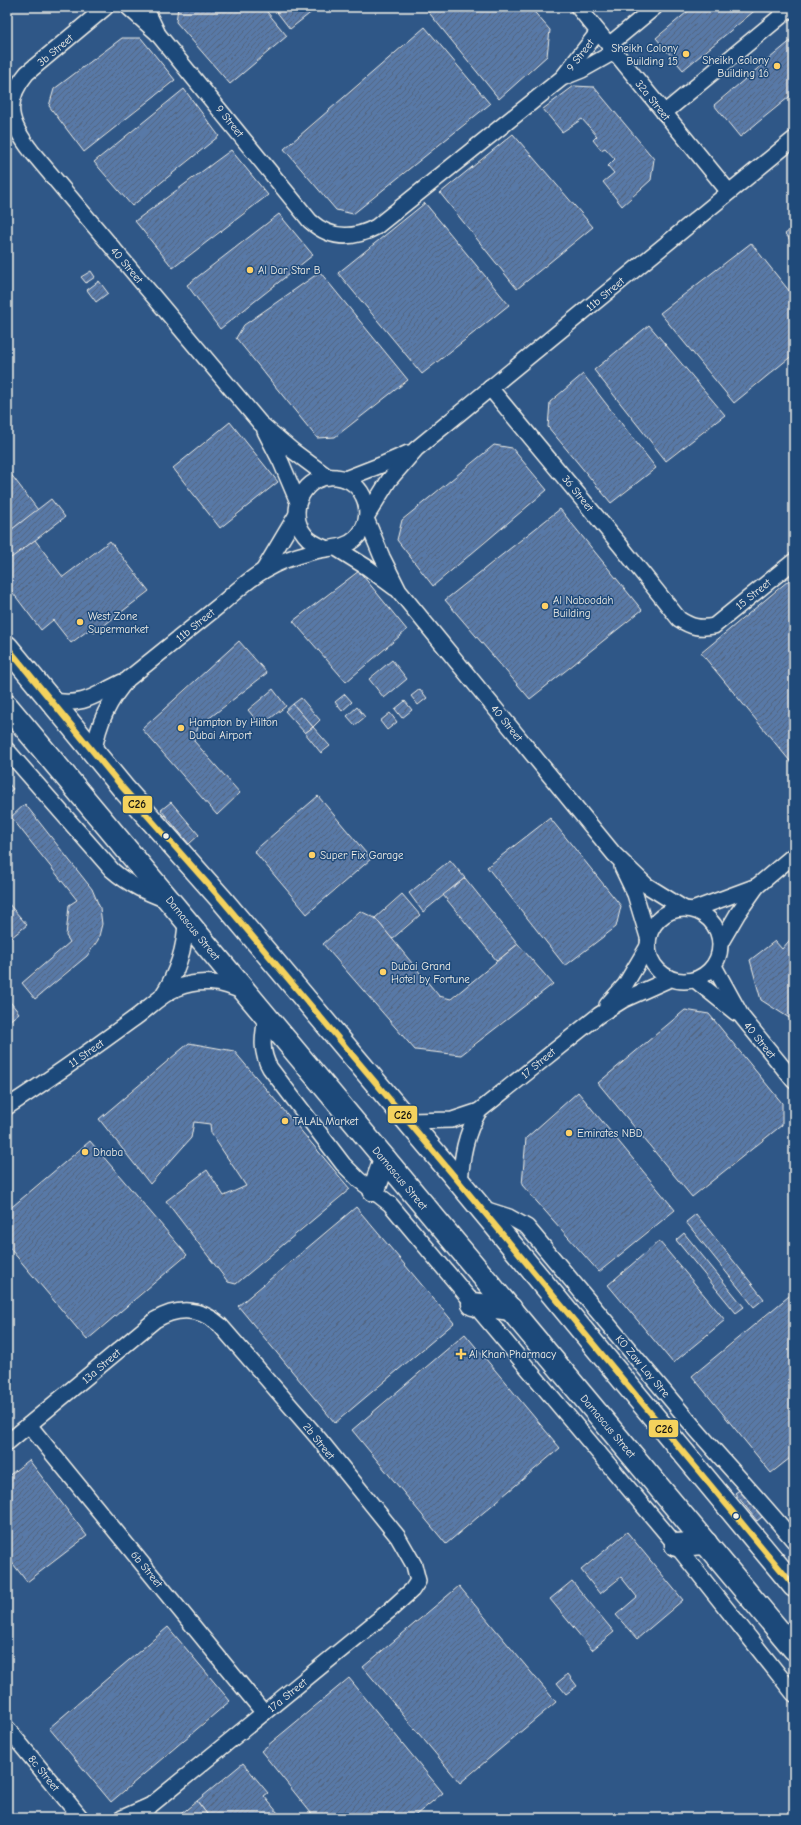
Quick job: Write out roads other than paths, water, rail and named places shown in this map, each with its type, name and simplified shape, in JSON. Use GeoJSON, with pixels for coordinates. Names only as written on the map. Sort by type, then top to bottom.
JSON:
{"type":"FeatureCollection","features":[{"type":"Feature","properties":{"kind":"main road"},"geometry":{"type":"LineString","coordinates":[[7,647],[123,788],[222,900],[481,1208],[794,1586]]}},
{"type":"Feature","properties":{"kind":"main road","name":"Damascus Street"},"geometry":{"type":"LineString","coordinates":[[7,706],[794,1649]]}},
{"type":"Feature","properties":{"kind":"main road"},"geometry":{"type":"LineString","coordinates":[[374,1190],[385,1159]]}},
{"type":"Feature","properties":{"kind":"main road"},"geometry":{"type":"LineString","coordinates":[[472,1304],[510,1309]]}},
{"type":"Feature","properties":{"kind":"main road"},"geometry":{"type":"LineString","coordinates":[[676,1545],[706,1543]]}},
{"type":"Feature","properties":{"kind":"street","name":"3b Street"},"geometry":{"type":"LineString","coordinates":[[12,99],[16,88],[27,74],[106,7]]}},
{"type":"Feature","properties":{"kind":"street","name":"9 Street"},"geometry":{"type":"LineString","coordinates":[[128,7],[158,33],[302,209],[324,223],[349,228],[374,225],[385,219],[562,78],[598,32]]}},
{"type":"Feature","properties":{"kind":"street","name":"9 Street"},"geometry":{"type":"LineString","coordinates":[[146,7],[158,33]]}},
{"type":"Feature","properties":{"kind":"street","name":"32a Street"},"geometry":{"type":"LineString","coordinates":[[578,7],[729,192]]}},
{"type":"Feature","properties":{"kind":"street","name":"9 Street"},"geometry":{"type":"LineString","coordinates":[[562,78],[586,67],[612,48],[655,7]]}},
{"type":"Feature","properties":{"kind":"street"},"geometry":{"type":"LineString","coordinates":[[664,113],[792,7]]}},
{"type":"Feature","properties":{"kind":"street","name":"40 Street"},"geometry":{"type":"LineString","coordinates":[[12,99],[10,123],[32,152],[260,423],[293,451],[328,476]]}},
{"type":"Feature","properties":{"kind":"street","name":"11b Street"},"geometry":{"type":"LineString","coordinates":[[367,518],[389,480],[416,449],[794,139]]}},
{"type":"Feature","properties":{"kind":"street","name":"36 Street"},"geometry":{"type":"LineString","coordinates":[[490,388],[664,599]]}},
{"type":"Feature","properties":{"kind":"street","name":"40 Street"},"geometry":{"type":"LineString","coordinates":[[260,423],[281,462],[297,508]]}},
{"type":"Feature","properties":{"kind":"street","name":"11b Street"},"geometry":{"type":"LineString","coordinates":[[345,479],[416,449]]}},
{"type":"Feature","properties":{"kind":"street"},"geometry":{"type":"LineString","coordinates":[[328,476],[345,479],[355,484],[367,503],[367,518],[362,531],[355,539],[346,545],[331,548],[314,543],[305,536],[299,525],[297,508],[302,493],[309,485],[328,476]]}},
{"type":"Feature","properties":{"kind":"street","name":"11b Street"},"geometry":{"type":"LineString","coordinates":[[262,571],[297,508]]}},
{"type":"Feature","properties":{"kind":"street","name":"40 Street"},"geometry":{"type":"LineString","coordinates":[[367,518],[382,557],[399,591],[614,854],[646,885],[689,909]]}},
{"type":"Feature","properties":{"kind":"street","name":"40 Street"},"geometry":{"type":"LineString","coordinates":[[331,548],[368,568],[399,591]]}},
{"type":"Feature","properties":{"kind":"street","name":"11b Street"},"geometry":{"type":"LineString","coordinates":[[52,701],[74,702],[96,697],[128,679],[262,571],[293,558],[331,548]]}},
{"type":"Feature","properties":{"kind":"street","name":"15 Street"},"geometry":{"type":"LineString","coordinates":[[664,599],[683,612],[702,619],[712,619],[732,612],[794,561]]}},
{"type":"Feature","properties":{"kind":"street","name":"11b Street"},"geometry":{"type":"LineString","coordinates":[[94,751],[103,718],[114,697],[128,679]]}},
{"type":"Feature","properties":{"kind":"street"},"geometry":{"type":"LineString","coordinates":[[7,750],[112,870],[130,884],[150,894],[172,902]]}},
{"type":"Feature","properties":{"kind":"street","name":"40 Street"},"geometry":{"type":"LineString","coordinates":[[614,854],[635,894],[648,942]]}},
{"type":"Feature","properties":{"kind":"street"},"geometry":{"type":"LineString","coordinates":[[757,886],[689,909],[671,910],[661,917],[653,926],[648,942],[651,960],[659,971],[670,979],[682,981],[695,980],[705,974],[714,966],[719,954],[721,942],[738,913],[757,886],[794,855]]}},
{"type":"Feature","properties":{"kind":"street"},"geometry":{"type":"LineString","coordinates":[[689,909],[704,914],[712,921],[718,931],[721,942]]}},
{"type":"Feature","properties":{"kind":"street","name":"11 Street"},"geometry":{"type":"LineString","coordinates":[[162,996],[178,968],[185,942],[186,921]]}},
{"type":"Feature","properties":{"kind":"street","name":"17 Street"},"geometry":{"type":"LineString","coordinates":[[599,1015],[625,985],[648,942]]}},
{"type":"Feature","properties":{"kind":"street","name":"40 Street"},"geometry":{"type":"LineString","coordinates":[[714,966],[742,1017],[794,1081]]}},
{"type":"Feature","properties":{"kind":"street","name":"17 Street"},"geometry":{"type":"LineString","coordinates":[[408,1121],[452,1120],[479,1112],[599,1015],[624,1000],[670,979]]}},
{"type":"Feature","properties":{"kind":"street","name":"40 Street"},"geometry":{"type":"LineString","coordinates":[[695,980],[742,1017]]}},
{"type":"Feature","properties":{"kind":"street","name":"11 Street"},"geometry":{"type":"LineString","coordinates":[[7,1107],[136,1018],[162,996],[175,989],[190,984],[205,982],[236,988],[249,996]]}},
{"type":"Feature","properties":{"kind":"street"},"geometry":{"type":"LineString","coordinates":[[266,1017],[262,1045],[263,1053],[270,1068],[343,1164],[359,1180],[374,1190],[390,1204],[472,1304],[676,1545],[794,1694]]}},
{"type":"Feature","properties":{"kind":"street","name":"17 Street"},"geometry":{"type":"LineString","coordinates":[[460,1183],[462,1152],[466,1138],[479,1112]]}},
{"type":"Feature","properties":{"kind":"street","name":"KO Zaw Lay Stre"},"geometry":{"type":"LineString","coordinates":[[481,1208],[509,1217],[527,1226],[656,1383],[711,1447],[749,1487],[794,1541]]}},
{"type":"Feature","properties":{"kind":"street","name":"13a Street"},"geometry":{"type":"LineString","coordinates":[[7,1444],[155,1320],[175,1311],[194,1311],[204,1314]]}},
{"type":"Feature","properties":{"kind":"street","name":"2b Street"},"geometry":{"type":"LineString","coordinates":[[204,1314],[215,1321],[229,1336],[319,1439],[398,1537],[414,1565],[418,1580]]}},
{"type":"Feature","properties":{"kind":"street","name":"6b Street"},"geometry":{"type":"LineString","coordinates":[[29,1425],[264,1713]]}},
{"type":"Feature","properties":{"kind":"street","name":"17a Street"},"geometry":{"type":"LineString","coordinates":[[140,1818],[151,1805],[390,1610],[412,1590],[418,1580]]}},
{"type":"Feature","properties":{"kind":"street","name":"8c Street"},"geometry":{"type":"LineString","coordinates":[[7,1728],[80,1818]]}},
{"type":"Feature","properties":{"kind":"street","name":"17a Street"},"geometry":{"type":"LineString","coordinates":[[122,1818],[151,1805]]}},
{"type":"Feature","properties":{"kind":"place","name":"Sheikh Colony Building 15"},"geometry":{"type":"Point","coordinates":[686,54]}},
{"type":"Feature","properties":{"kind":"place","name":"Sheikh Colony Building 16"},"geometry":{"type":"Point","coordinates":[777,66]}},
{"type":"Feature","properties":{"kind":"place","name":"Al Dar Star B"},"geometry":{"type":"Point","coordinates":[250,270]}},
{"type":"Feature","properties":{"kind":"place","name":"Al Naboodah Building"},"geometry":{"type":"Point","coordinates":[545,606]}},
{"type":"Feature","properties":{"kind":"place","name":"West Zone Supermarket"},"geometry":{"type":"Point","coordinates":[80,622]}},
{"type":"Feature","properties":{"kind":"place","name":"Hampton by Hilton Dubai Airport"},"geometry":{"type":"Point","coordinates":[181,728]}},
{"type":"Feature","properties":{"kind":"place","name":"Super Fix Garage"},"geometry":{"type":"Point","coordinates":[312,855]}},
{"type":"Feature","properties":{"kind":"place","name":"Dubai Grand Hotel by Fortune"},"geometry":{"type":"Point","coordinates":[383,972]}},
{"type":"Feature","properties":{"kind":"place","name":"TALAL Market"},"geometry":{"type":"Point","coordinates":[285,1121]}},
{"type":"Feature","properties":{"kind":"place","name":"Emirates NBD"},"geometry":{"type":"Point","coordinates":[569,1133]}},
{"type":"Feature","properties":{"kind":"place","name":"Dhaba"},"geometry":{"type":"Point","coordinates":[85,1152]}},
{"type":"Feature","properties":{"kind":"place","name":"Al Khan Pharmacy"},"geometry":{"type":"Point","coordinates":[461,1354]}}]}
